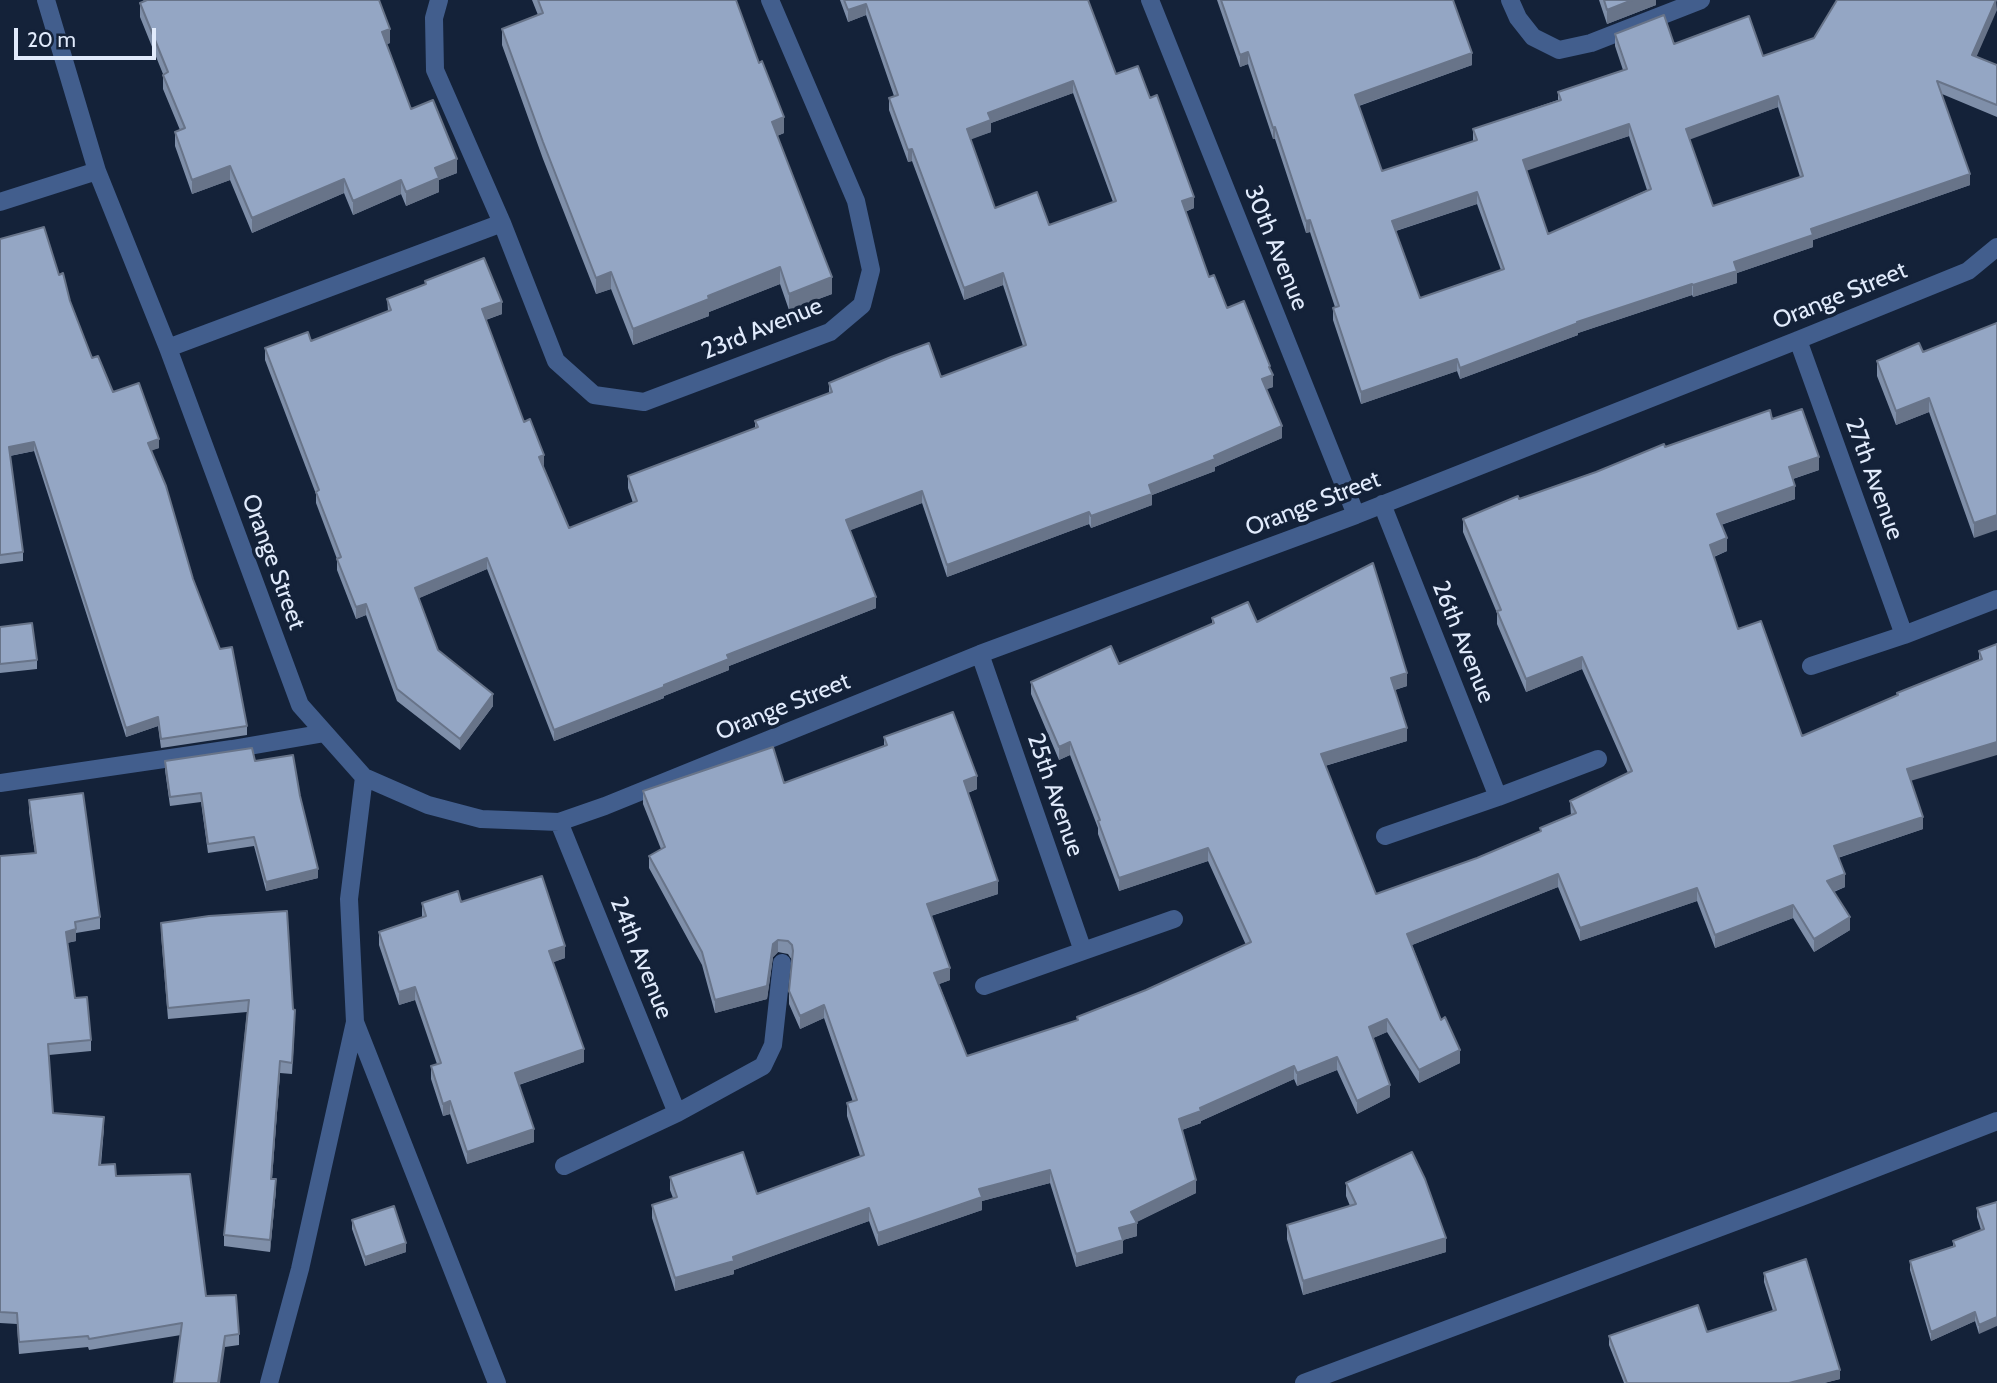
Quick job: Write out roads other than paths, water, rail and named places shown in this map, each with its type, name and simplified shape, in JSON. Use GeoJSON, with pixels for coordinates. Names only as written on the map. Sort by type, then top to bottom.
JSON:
{"type":"FeatureCollection","features":[{"type":"Feature","properties":{"kind":"street","name":"Orange Street"},"geometry":{"type":"LineString","coordinates":[[46,0],[97,172],[168,348],[300,705],[364,777],[428,805],[481,819],[559,822],[604,806],[980,654],[1356,515],[1798,340],[1968,271],[1997,247]]}},
{"type":"Feature","properties":{"kind":"street","name":"23rd Avenue"},"geometry":{"type":"LineString","coordinates":[[439,0],[434,18],[435,70],[502,223],[556,361],[594,395],[644,402],[830,332],[862,304],[871,270],[856,201],[770,0]]}},
{"type":"Feature","properties":{"kind":"street","name":"30th Avenue"},"geometry":{"type":"LineString","coordinates":[[1150,0],[1356,515]]}},
{"type":"Feature","properties":{"kind":"street"},"geometry":{"type":"LineString","coordinates":[[1510,0],[1518,18],[1533,37],[1559,50],[1591,43],[1701,0]]}},
{"type":"Feature","properties":{"kind":"street"},"geometry":{"type":"LineString","coordinates":[[0,202],[97,172]]}},
{"type":"Feature","properties":{"kind":"street"},"geometry":{"type":"LineString","coordinates":[[168,348],[502,223]]}},
{"type":"Feature","properties":{"kind":"street","name":"27th Avenue"},"geometry":{"type":"LineString","coordinates":[[1798,340],[1904,635]]}},
{"type":"Feature","properties":{"kind":"street","name":"26th Avenue"},"geometry":{"type":"LineString","coordinates":[[1382,504],[1498,797]]}},
{"type":"Feature","properties":{"kind":"street"},"geometry":{"type":"LineString","coordinates":[[1811,666],[1904,635],[1997,599]]}},
{"type":"Feature","properties":{"kind":"street","name":"25th Avenue"},"geometry":{"type":"LineString","coordinates":[[980,654],[1083,951]]}},
{"type":"Feature","properties":{"kind":"street"},"geometry":{"type":"LineString","coordinates":[[0,783],[325,733]]}},
{"type":"Feature","properties":{"kind":"street"},"geometry":{"type":"LineString","coordinates":[[1385,836],[1598,759]]}},
{"type":"Feature","properties":{"kind":"street"},"geometry":{"type":"LineString","coordinates":[[269,1383],[300,1269],[355,1023],[349,899],[364,777]]}},
{"type":"Feature","properties":{"kind":"street","name":"24th Avenue"},"geometry":{"type":"LineString","coordinates":[[559,822],[677,1113]]}},
{"type":"Feature","properties":{"kind":"street"},"geometry":{"type":"LineString","coordinates":[[984,986],[1174,919]]}},
{"type":"Feature","properties":{"kind":"street"},"geometry":{"type":"LineString","coordinates":[[564,1166],[677,1113],[763,1066],[773,1045],[782,963]]}},
{"type":"Feature","properties":{"kind":"street"},"geometry":{"type":"LineString","coordinates":[[355,1023],[497,1383]]}},
{"type":"Feature","properties":{"kind":"street"},"geometry":{"type":"LineString","coordinates":[[1304,1383],[1997,1121]]}}]}
